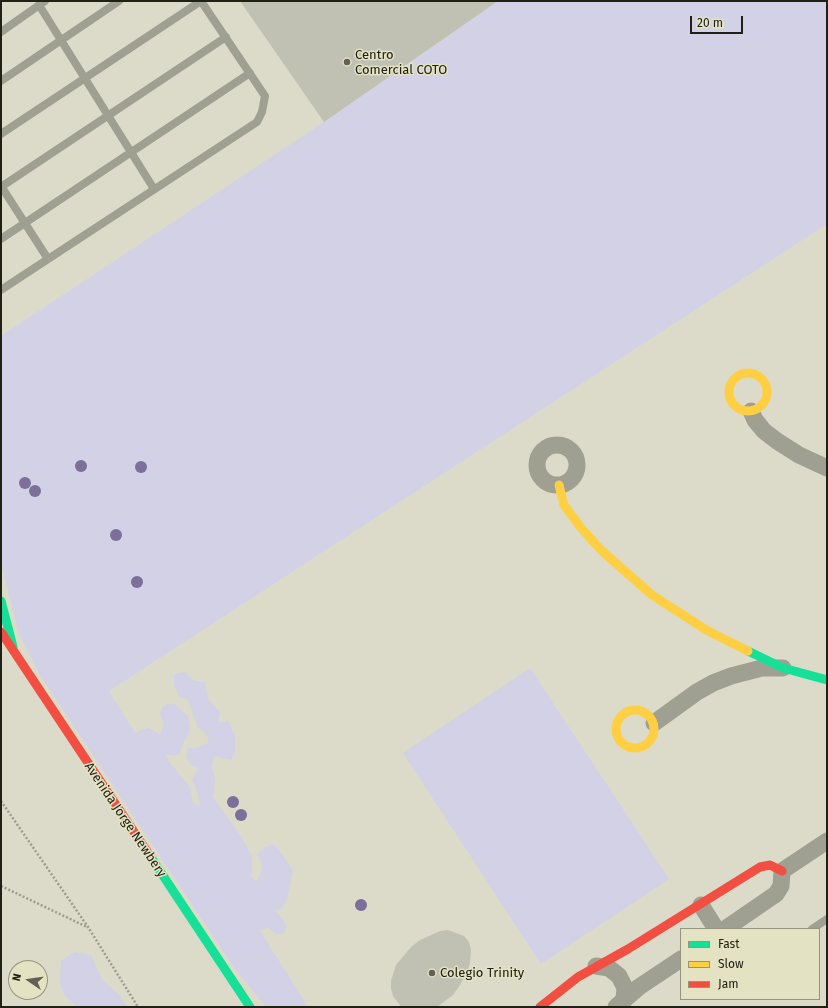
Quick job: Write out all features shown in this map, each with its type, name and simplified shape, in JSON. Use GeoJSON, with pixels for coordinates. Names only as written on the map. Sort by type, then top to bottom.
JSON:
{"type":"FeatureCollection","features":[{"type":"Feature","properties":{"kind":"street"},"geometry":{"type":"LineString","coordinates":[[745,372],[757,375],[765,383],[767,389],[765,401],[757,409],[751,411],[745,411],[734,406],[728,395],[730,383],[739,374],[745,372]]}},
{"type":"Feature","properties":{"kind":"street"},"geometry":{"type":"LineString","coordinates":[[751,411],[755,420],[764,431],[777,441],[799,455],[827,468]]}},
{"type":"Feature","properties":{"kind":"street"},"geometry":{"type":"LineString","coordinates":[[559,485],[564,505],[581,528],[602,551],[652,595],[708,631],[783,668],[827,680]]}},
{"type":"Feature","properties":{"kind":"street"},"geometry":{"type":"LineString","coordinates":[[1,601],[14,652]]}},
{"type":"Feature","properties":{"kind":"street","name":"Avenida Jorge Newbery"},"geometry":{"type":"LineString","coordinates":[[1,632],[250,1007]]}},
{"type":"Feature","properties":{"kind":"street"},"geometry":{"type":"LineString","coordinates":[[654,723],[697,692],[713,683],[731,676],[762,668],[783,668]]}},
{"type":"Feature","properties":{"kind":"street"},"geometry":{"type":"LineString","coordinates":[[635,709],[647,713],[654,723],[654,736],[645,746],[639,748],[633,748],[621,743],[616,731],[618,718],[628,710],[635,709]]}},
{"type":"Feature","properties":{"kind":"street"},"geometry":{"type":"LineString","coordinates":[[782,871],[826,845]]}},
{"type":"Feature","properties":{"kind":"street"},"geometry":{"type":"LineString","coordinates":[[540,1007],[557,1000],[578,977],[701,905],[760,867],[770,865],[782,871]]}},
{"type":"Feature","properties":{"kind":"street"},"geometry":{"type":"LineString","coordinates":[[726,928],[776,894],[780,886],[782,871]]}},
{"type":"Feature","properties":{"kind":"street"},"geometry":{"type":"LineString","coordinates":[[701,905],[715,928]]}},
{"type":"Feature","properties":{"kind":"street"},"geometry":{"type":"LineString","coordinates":[[620,1003],[639,987],[680,960]]}},
{"type":"Feature","properties":{"kind":"street"},"geometry":{"type":"LineString","coordinates":[[596,966],[609,968],[619,976],[625,988],[620,1003]]}},
{"type":"Feature","properties":{"kind":"lane"},"geometry":{"type":"LineString","coordinates":[[1,81],[119,1]]}},
{"type":"Feature","properties":{"kind":"lane"},"geometry":{"type":"LineString","coordinates":[[1,134],[201,1],[265,96],[262,112],[257,122],[1,290]]}},
{"type":"Feature","properties":{"kind":"lane"},"geometry":{"type":"LineString","coordinates":[[1,32],[42,3],[61,40],[154,189]]}},
{"type":"Feature","properties":{"kind":"lane"},"geometry":{"type":"LineString","coordinates":[[48,259],[1,187],[226,37]]}},
{"type":"Feature","properties":{"kind":"lane"},"geometry":{"type":"LineString","coordinates":[[1,239],[250,73]]}},
{"type":"Feature","properties":{"kind":"lane"},"geometry":{"type":"LineString","coordinates":[[814,928],[827,919]]}},
{"type":"Feature","properties":{"kind":"path"},"geometry":{"type":"LineString","coordinates":[[1,801],[88,928],[138,1007]]}},
{"type":"Feature","properties":{"kind":"path"},"geometry":{"type":"LineString","coordinates":[[1,886],[88,928]]}},
{"type":"Feature","properties":{"kind":"shaded area"},"geometry":{"type":"Polygon","coordinates":[[[498,1],[827,1],[827,224],[109,691],[136,734],[141,730],[149,728],[160,735],[164,725],[160,714],[162,708],[167,704],[175,704],[188,716],[190,727],[188,736],[184,741],[180,753],[174,756],[165,754],[171,764],[190,787],[193,802],[200,807],[198,794],[192,779],[198,768],[190,764],[186,757],[188,748],[196,748],[208,743],[207,734],[198,728],[188,700],[179,696],[174,685],[174,674],[184,672],[193,680],[205,682],[208,699],[220,712],[218,722],[228,721],[235,735],[235,752],[231,760],[214,756],[212,768],[215,780],[213,797],[241,836],[252,856],[251,876],[256,882],[261,873],[262,865],[257,854],[263,848],[273,844],[282,854],[293,871],[287,899],[282,908],[275,911],[287,926],[283,934],[277,934],[267,927],[263,930],[259,929],[308,1007],[266,1007],[235,969],[40,675],[19,634],[1,564],[1,336],[324,122],[498,1]]]}},
{"type":"Feature","properties":{"kind":"shaded area"},"geometry":{"type":"Polygon","coordinates":[[[530,668],[669,879],[541,964],[403,753],[530,668]]]}},
{"type":"Feature","properties":{"kind":"shaded area"},"geometry":{"type":"Polygon","coordinates":[[[74,952],[91,955],[101,978],[120,996],[127,1007],[78,1007],[65,996],[60,984],[61,961],[74,952]]]}},
{"type":"Feature","properties":{"kind":"building","name":"Centro Comercial COTO"},"geometry":{"type":"Polygon","coordinates":[[[240,1],[498,1],[324,122],[240,1]]]}},
{"type":"Feature","properties":{"kind":"building"},"geometry":{"type":"Polygon","coordinates":[[[448,930],[464,936],[469,942],[471,950],[470,963],[460,985],[453,995],[437,1007],[401,1007],[393,996],[391,988],[391,981],[396,965],[411,947],[420,940],[440,931],[448,930]]]}},
{"type":"Feature","properties":{"kind":"traffic: fast"},"geometry":{"type":"LineString","coordinates":[[1,601],[13,647]]}},
{"type":"Feature","properties":{"kind":"traffic: fast"},"geometry":{"type":"LineString","coordinates":[[748,651],[783,668],[827,680]]}},
{"type":"Feature","properties":{"kind":"traffic: fast"},"geometry":{"type":"LineString","coordinates":[[150,856],[250,1007]]}},
{"type":"Feature","properties":{"kind":"traffic: slow"},"geometry":{"type":"LineString","coordinates":[[744,373],[752,373],[762,378],[766,385],[767,392],[766,399],[762,406],[752,411],[744,411],[734,406],[732,403],[729,396],[729,388],[734,378],[737,376],[744,373]]}},
{"type":"Feature","properties":{"kind":"traffic: slow"},"geometry":{"type":"LineString","coordinates":[[559,485],[564,505],[581,528],[602,551],[652,595],[708,631],[748,651]]}},
{"type":"Feature","properties":{"kind":"traffic: slow"},"geometry":{"type":"LineString","coordinates":[[631,710],[639,710],[649,715],[653,722],[654,729],[653,736],[649,743],[639,748],[631,748],[621,743],[619,740],[616,733],[616,725],[621,715],[624,713],[631,710]]}},
{"type":"Feature","properties":{"kind":"traffic: jam"},"geometry":{"type":"LineString","coordinates":[[1,632],[150,856]]}},
{"type":"Feature","properties":{"kind":"traffic: jam"},"geometry":{"type":"LineString","coordinates":[[540,1007],[578,977],[628,949],[760,867],[770,865],[782,871]]}},
{"type":"Feature","properties":{"kind":"place","name":"Centro Comercial COTO"},"geometry":{"type":"Point","coordinates":[347,62]}},
{"type":"Feature","properties":{"kind":"place","name":"Colegio Trinity"},"geometry":{"type":"Point","coordinates":[432,973]}}]}
